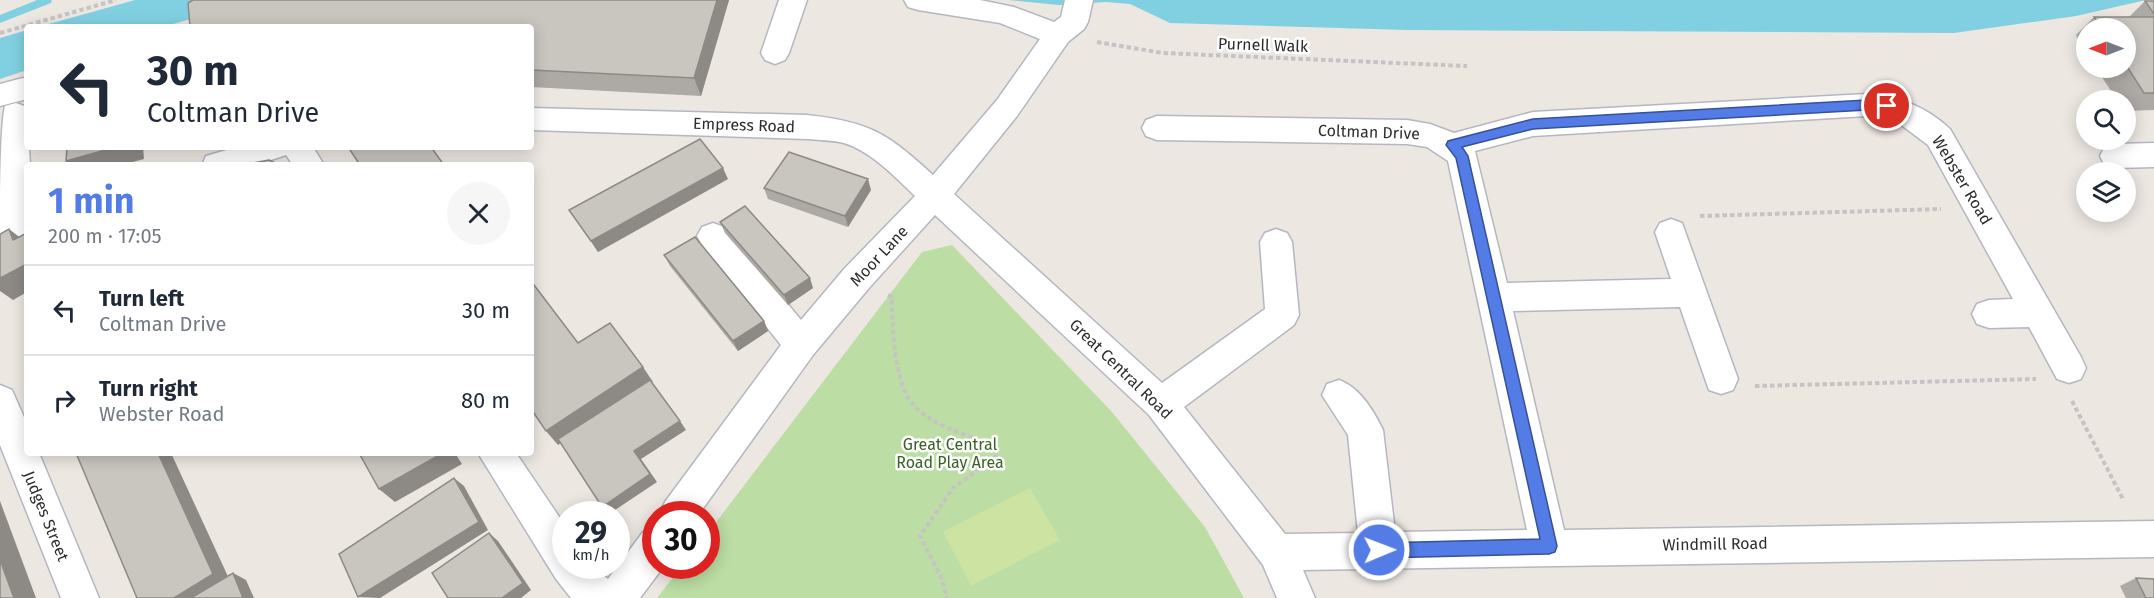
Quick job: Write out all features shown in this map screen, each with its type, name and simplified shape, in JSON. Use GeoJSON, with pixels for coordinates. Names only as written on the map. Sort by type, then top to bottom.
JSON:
{"type":"FeatureCollection","features":[{"type":"Feature","properties":{"kind":"street"},"geometry":{"type":"LineString","coordinates":[[775,53],[793,0]]}},
{"type":"Feature","properties":{"kind":"street"},"geometry":{"type":"LineString","coordinates":[[918,0],[1004,14],[1070,19]]}},
{"type":"Feature","properties":{"kind":"street","name":"Moor Lane"},"geometry":{"type":"LineString","coordinates":[[687,501],[801,345],[857,278],[936,194],[1007,108],[1070,19]]}},
{"type":"Feature","properties":{"kind":"street"},"geometry":{"type":"LineString","coordinates":[[13,99],[13,227]]}},
{"type":"Feature","properties":{"kind":"street","name":"Webster Road"},"geometry":{"type":"LineString","coordinates":[[1452,145],[1533,124],[1867,105],[1887,106],[1907,111],[1919,118],[1939,137],[2038,313],[2065,373]]}},
{"type":"Feature","properties":{"kind":"street","name":"Coltman Drive"},"geometry":{"type":"LineString","coordinates":[[1157,128],[1191,117],[1424,133],[1452,145]]}},
{"type":"Feature","properties":{"kind":"street","name":"Empress Road"},"geometry":{"type":"LineString","coordinates":[[534,119],[795,127],[845,131],[868,140],[893,157],[936,194]]}},
{"type":"Feature","properties":{"kind":"street"},"geometry":{"type":"LineString","coordinates":[[1452,145],[1462,156],[1549,546]]}},
{"type":"Feature","properties":{"kind":"street"},"geometry":{"type":"LineString","coordinates":[[227,162],[266,150]]}},
{"type":"Feature","properties":{"kind":"street"},"geometry":{"type":"LineString","coordinates":[[2115,156],[2154,155]]}},
{"type":"Feature","properties":{"kind":"street","name":"Great Central Road"},"geometry":{"type":"LineString","coordinates":[[936,194],[1161,404],[1276,552],[1296,598]]}},
{"type":"Feature","properties":{"kind":"street"},"geometry":{"type":"LineString","coordinates":[[1671,232],[1721,379]]}},
{"type":"Feature","properties":{"kind":"street"},"geometry":{"type":"LineString","coordinates":[[713,236],[801,345]]}},
{"type":"Feature","properties":{"kind":"street"},"geometry":{"type":"LineString","coordinates":[[1161,404],[1282,315],[1276,242]]}},
{"type":"Feature","properties":{"kind":"street"},"geometry":{"type":"LineString","coordinates":[[1493,297],[1691,293]]}},
{"type":"Feature","properties":{"kind":"street"},"geometry":{"type":"LineString","coordinates":[[1989,314],[2038,313]]}},
{"type":"Feature","properties":{"kind":"street"},"geometry":{"type":"LineString","coordinates":[[1339,395],[1365,430],[1379,550]]}},
{"type":"Feature","properties":{"kind":"street","name":"Judges Street"},"geometry":{"type":"LineString","coordinates":[[0,401],[80,598]]}},
{"type":"Feature","properties":{"kind":"street"},"geometry":{"type":"LineString","coordinates":[[498,456],[552,539]]}},
{"type":"Feature","properties":{"kind":"street","name":"Windmill Road"},"geometry":{"type":"LineString","coordinates":[[1276,552],[1549,546],[2149,539]]}},
{"type":"Feature","properties":{"kind":"street"},"geometry":{"type":"LineString","coordinates":[[617,598],[642,564]]}},
{"type":"Feature","properties":{"kind":"street"},"geometry":{"type":"LineString","coordinates":[[578,579],[597,595],[605,598]]}},
{"type":"Feature","properties":{"kind":"path"},"geometry":{"type":"LineString","coordinates":[[32,24],[116,0]]}},
{"type":"Feature","properties":{"kind":"path","name":"Purnell Walk"},"geometry":{"type":"LineString","coordinates":[[1070,19],[1163,53],[1467,66]]}},
{"type":"Feature","properties":{"kind":"path"},"geometry":{"type":"LineString","coordinates":[[0,33],[24,26]]}},
{"type":"Feature","properties":{"kind":"path"},"geometry":{"type":"LineString","coordinates":[[1671,232],[1694,217],[1980,207]]}},
{"type":"Feature","properties":{"kind":"path"},"geometry":{"type":"LineString","coordinates":[[857,278],[891,297],[891,324],[905,389],[910,401],[925,414],[994,445],[997,456],[953,488],[920,536],[941,577],[947,598]]}},
{"type":"Feature","properties":{"kind":"path"},"geometry":{"type":"LineString","coordinates":[[1721,379],[1740,386],[2065,373],[2149,539]]}},
{"type":"Feature","properties":{"kind":"green space","name":"Great Central Road Play Area"},"geometry":{"type":"Polygon","coordinates":[[[952,245],[1112,412],[1205,527],[1244,598],[657,598],[672,579],[720,579],[720,517],[922,252],[952,245]]]}},
{"type":"Feature","properties":{"kind":"green space"},"geometry":{"type":"Polygon","coordinates":[[[1030,488],[1060,540],[971,586],[943,532],[1030,488]]]}},
{"type":"Feature","properties":{"kind":"water"},"geometry":{"type":"Polygon","coordinates":[[[135,0],[256,0],[173,24],[49,24],[135,0]]]}},
{"type":"Feature","properties":{"kind":"water"},"geometry":{"type":"Polygon","coordinates":[[[1009,0],[2146,0],[2076,16],[1954,33],[1406,30],[1170,23],[1130,4],[1106,2],[1059,5],[1009,0]]]}},
{"type":"Feature","properties":{"kind":"water"},"geometry":{"type":"Polygon","coordinates":[[[24,31],[24,71],[0,79],[0,38],[24,31]]]}},
{"type":"Feature","properties":{"kind":"building"},"geometry":{"type":"Polygon","coordinates":[[[193,0],[717,0],[694,78],[534,70],[534,24],[190,24],[188,3],[193,0]]]}},
{"type":"Feature","properties":{"kind":"building"},"geometry":{"type":"Polygon","coordinates":[[[2145,1],[2154,1],[2154,14],[2145,1]]]}},
{"type":"Feature","properties":{"kind":"building"},"geometry":{"type":"Polygon","coordinates":[[[2154,17],[2154,93],[2144,93],[2134,78],[2136,18],[2095,18],[2154,17]]]}},
{"type":"Feature","properties":{"kind":"building"},"geometry":{"type":"Polygon","coordinates":[[[700,139],[723,168],[591,241],[569,210],[700,139]]]}},
{"type":"Feature","properties":{"kind":"building"},"geometry":{"type":"Polygon","coordinates":[[[67,150],[105,150],[66,161],[67,150]]]}},
{"type":"Feature","properties":{"kind":"building"},"geometry":{"type":"Polygon","coordinates":[[[350,150],[433,150],[442,162],[358,162],[350,150]]]}},
{"type":"Feature","properties":{"kind":"building"},"geometry":{"type":"Polygon","coordinates":[[[789,152],[868,179],[845,216],[764,188],[789,152]]]}},
{"type":"Feature","properties":{"kind":"building"},"geometry":{"type":"Polygon","coordinates":[[[745,206],[810,278],[784,295],[720,222],[745,206]]]}},
{"type":"Feature","properties":{"kind":"building"},"geometry":{"type":"Polygon","coordinates":[[[9,229],[13,240],[24,234],[24,266],[0,278],[0,234],[9,229]]]}},
{"type":"Feature","properties":{"kind":"building"},"geometry":{"type":"Polygon","coordinates":[[[695,237],[764,321],[733,341],[664,255],[695,237]]]}},
{"type":"Feature","properties":{"kind":"building"},"geometry":{"type":"Polygon","coordinates":[[[534,285],[578,343],[610,323],[643,367],[546,431],[534,413],[534,285]]]}},
{"type":"Feature","properties":{"kind":"building"},"geometry":{"type":"Polygon","coordinates":[[[650,380],[680,421],[634,451],[650,474],[611,501],[598,501],[558,439],[650,380]]]}},
{"type":"Feature","properties":{"kind":"building"},"geometry":{"type":"Polygon","coordinates":[[[77,456],[159,456],[213,574],[174,598],[137,598],[77,456]]]}},
{"type":"Feature","properties":{"kind":"building"},"geometry":{"type":"Polygon","coordinates":[[[361,456],[438,456],[379,489],[361,456]]]}},
{"type":"Feature","properties":{"kind":"building"},"geometry":{"type":"Polygon","coordinates":[[[454,478],[479,522],[358,597],[339,554],[454,478]]]}},
{"type":"Feature","properties":{"kind":"building"},"geometry":{"type":"Polygon","coordinates":[[[489,533],[523,583],[502,598],[448,598],[432,573],[489,533]]]}},
{"type":"Feature","properties":{"kind":"building"},"geometry":{"type":"Polygon","coordinates":[[[0,560],[14,598],[0,598],[0,560]]]}},
{"type":"Feature","properties":{"kind":"building"},"geometry":{"type":"Polygon","coordinates":[[[233,573],[243,598],[191,598],[233,573]]]}},
{"type":"Feature","properties":{"kind":"building"},"geometry":{"type":"Polygon","coordinates":[[[2136,578],[2154,579],[2154,598],[2146,598],[2136,578]]]}},
{"type":"Feature","properties":{"kind":"waterway"},"geometry":{"type":"LineString","coordinates":[[0,19],[47,0]]}},
{"type":"Feature","properties":{"kind":"route"},"geometry":{"type":"LineString","coordinates":[[1379,550],[1549,546],[1462,156],[1452,145],[1533,124],[1867,105],[1887,106]]}}]}
